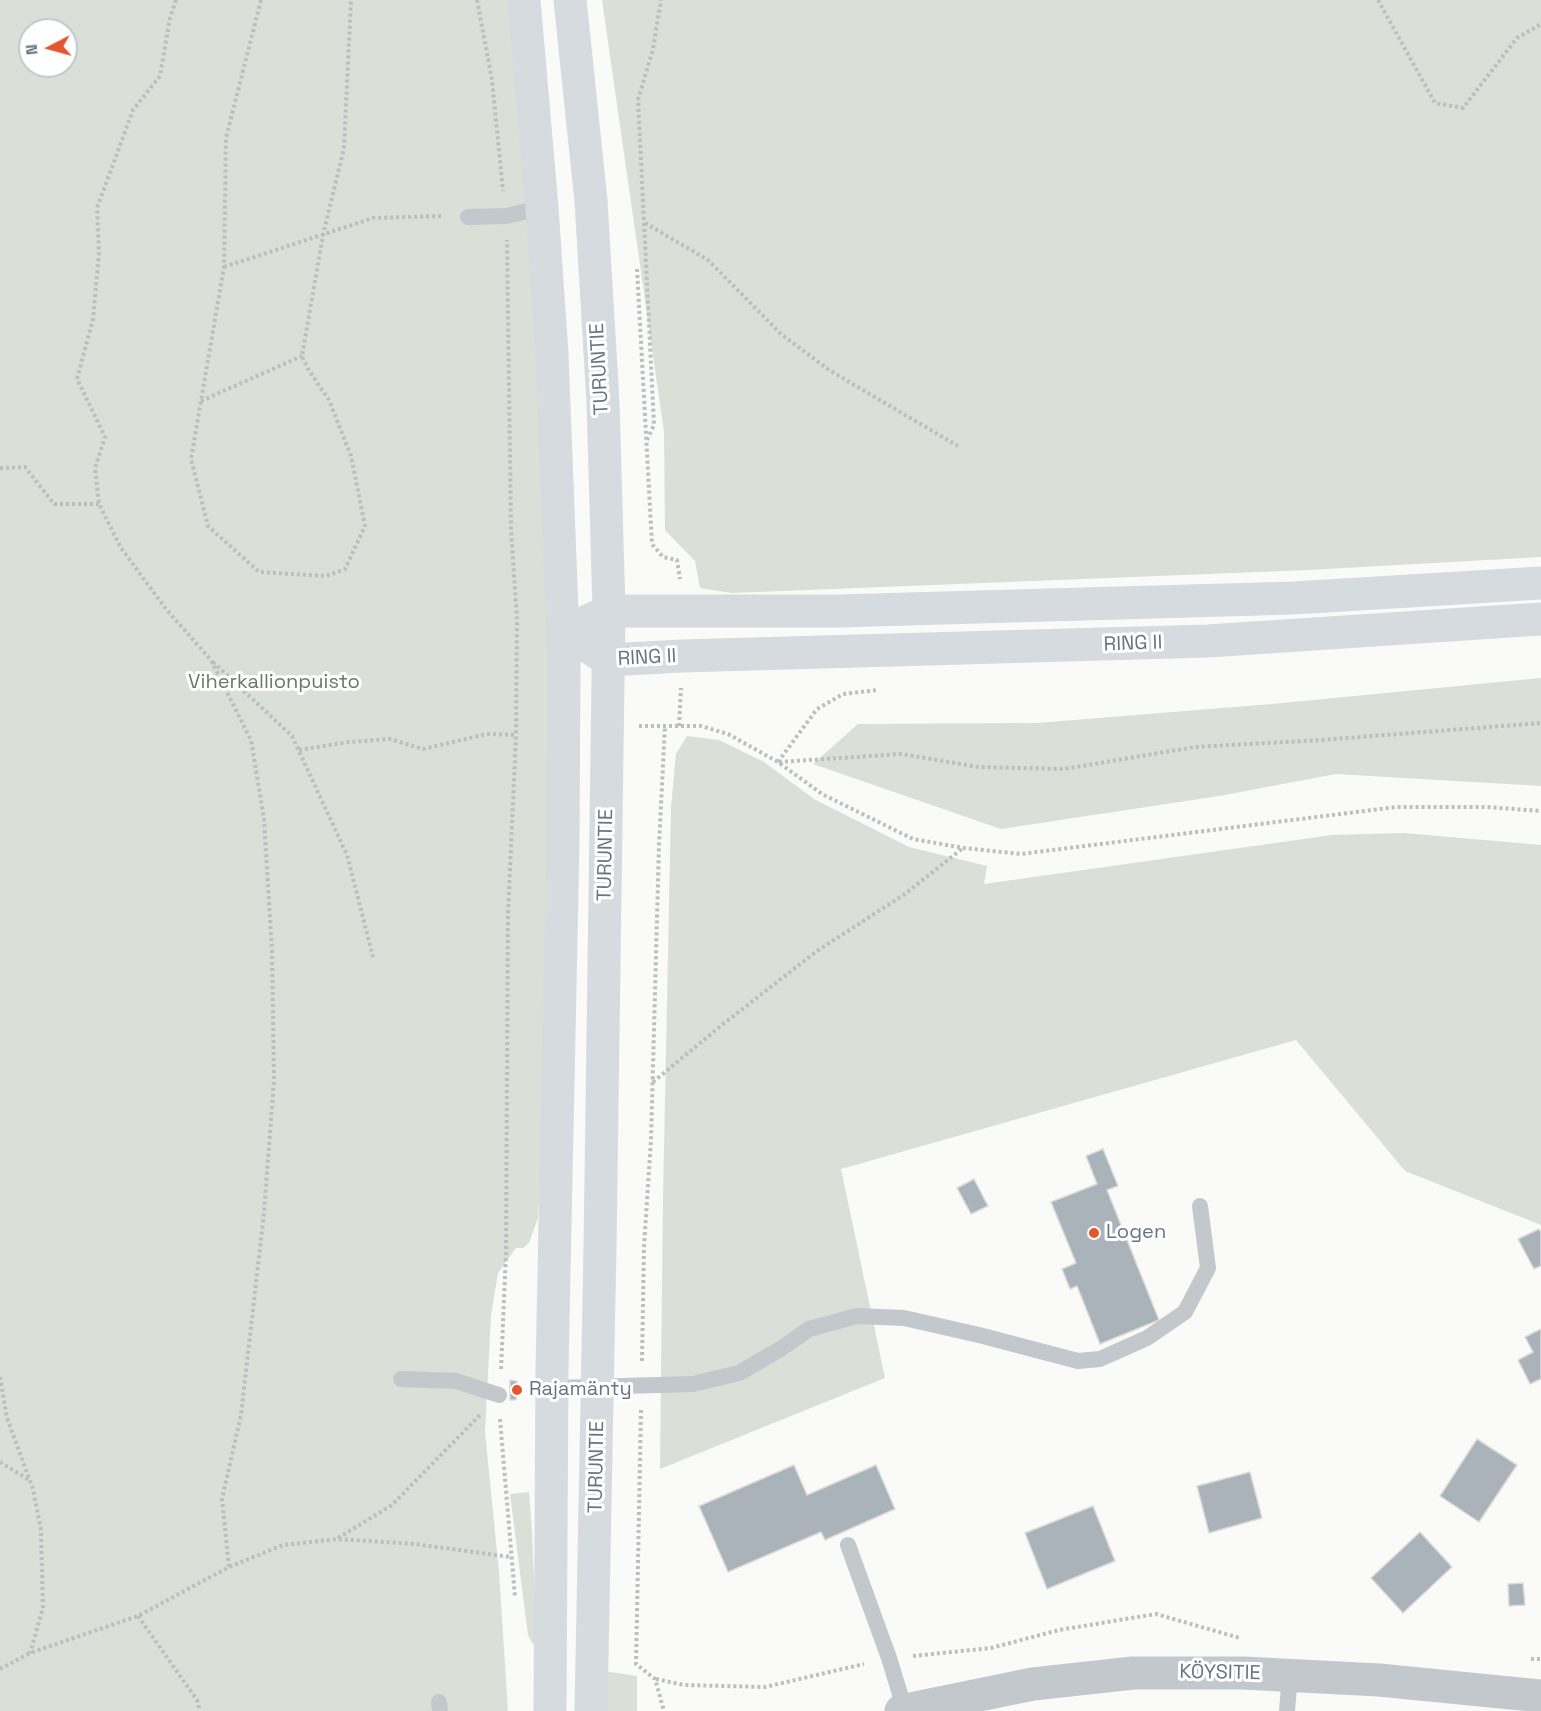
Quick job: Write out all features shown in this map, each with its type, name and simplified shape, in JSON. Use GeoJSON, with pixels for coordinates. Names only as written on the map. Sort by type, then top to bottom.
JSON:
{"type":"FeatureCollection","features":[{"type":"Feature","properties":{"kind":"main road"},"geometry":{"type":"LineString","coordinates":[[524,0],[552,354],[564,632],[563,843],[552,1388],[550,1711]]}},
{"type":"Feature","properties":{"kind":"main road","name":"TURUNTIE"},"geometry":{"type":"LineString","coordinates":[[570,0],[592,224],[603,402],[609,611],[591,1711]]}},
{"type":"Feature","properties":{"kind":"main road","name":"RING II"},"geometry":{"type":"LineString","coordinates":[[564,632],[609,611],[838,610],[1294,598],[1541,583]]}},
{"type":"Feature","properties":{"kind":"main road","name":"RING II"},"geometry":{"type":"LineString","coordinates":[[564,632],[609,660],[1208,641],[1541,619]]}},
{"type":"Feature","properties":{"kind":"street","name":"KÖYSITIE"},"geometry":{"type":"LineString","coordinates":[[903,1711],[1033,1684],[1133,1673],[1243,1672],[1379,1680],[1541,1696]]}},
{"type":"Feature","properties":{"kind":"lane"},"geometry":{"type":"LineString","coordinates":[[468,217],[506,216],[542,208]]}},
{"type":"Feature","properties":{"kind":"lane"},"geometry":{"type":"LineString","coordinates":[[552,1388],[693,1384],[739,1374],[809,1329],[857,1316],[904,1318],[1078,1361],[1100,1359],[1147,1338],[1185,1312],[1208,1268],[1200,1206]]}},
{"type":"Feature","properties":{"kind":"lane"},"geometry":{"type":"LineString","coordinates":[[401,1379],[456,1381],[499,1395]]}},
{"type":"Feature","properties":{"kind":"lane"},"geometry":{"type":"LineString","coordinates":[[848,1545],[889,1658],[903,1711]]}},
{"type":"Feature","properties":{"kind":"lane"},"geometry":{"type":"LineString","coordinates":[[1287,1711],[1290,1675]]}},
{"type":"Feature","properties":{"kind":"path"},"geometry":{"type":"LineString","coordinates":[[176,0],[170,18],[160,76],[134,110],[96,208],[99,253],[93,319],[77,379],[105,437],[95,468],[99,504],[121,548],[166,609],[211,660],[292,736],[347,855],[373,957]]}},
{"type":"Feature","properties":{"kind":"path"},"geometry":{"type":"LineString","coordinates":[[261,0],[226,138],[224,267],[191,459],[208,525],[259,572],[326,576],[345,569],[364,526],[351,456],[329,400],[302,356],[323,235],[344,148],[351,0]]}},
{"type":"Feature","properties":{"kind":"path"},"geometry":{"type":"LineString","coordinates":[[477,0],[492,80],[506,216],[511,530],[517,619],[516,735],[508,914],[506,1254],[499,1395],[500,1438],[515,1604]]}},
{"type":"Feature","properties":{"kind":"path"},"geometry":{"type":"LineString","coordinates":[[637,269],[646,443],[654,425],[638,100],[653,49],[661,0]]}},
{"type":"Feature","properties":{"kind":"path"},"geometry":{"type":"LineString","coordinates":[[1378,0],[1435,103],[1463,108],[1517,38],[1541,24]]}},
{"type":"Feature","properties":{"kind":"path"},"geometry":{"type":"LineString","coordinates":[[224,267],[373,218],[468,217]]}},
{"type":"Feature","properties":{"kind":"path"},"geometry":{"type":"LineString","coordinates":[[644,222],[708,260],[781,334],[829,370],[958,446]]}},
{"type":"Feature","properties":{"kind":"path"},"geometry":{"type":"LineString","coordinates":[[201,401],[302,356]]}},
{"type":"Feature","properties":{"kind":"path"},"geometry":{"type":"LineString","coordinates":[[0,468],[25,467],[54,504],[99,504]]}},
{"type":"Feature","properties":{"kind":"path"},"geometry":{"type":"LineString","coordinates":[[211,660],[251,740],[264,819],[272,951],[274,1080],[264,1213],[241,1415],[222,1499],[229,1567]]}},
{"type":"Feature","properties":{"kind":"path"},"geometry":{"type":"LineString","coordinates":[[778,762],[818,709],[843,694],[878,690]]}},
{"type":"Feature","properties":{"kind":"path"},"geometry":{"type":"LineString","coordinates":[[778,762],[901,754],[979,767],[1064,769],[1195,747],[1541,723]]}},
{"type":"Feature","properties":{"kind":"path"},"geometry":{"type":"LineString","coordinates":[[664,1711],[655,1679],[636,1664],[644,1247],[653,1083],[665,726],[701,726],[728,734],[778,762],[822,794],[913,838],[964,848],[1021,854],[1396,807],[1487,807],[1541,811]]}},
{"type":"Feature","properties":{"kind":"path"},"geometry":{"type":"LineString","coordinates":[[299,750],[349,742],[390,739],[423,749],[487,734],[516,735]]}},
{"type":"Feature","properties":{"kind":"path"},"geometry":{"type":"LineString","coordinates":[[653,1083],[722,1025],[817,951],[905,894],[964,848]]}},
{"type":"Feature","properties":{"kind":"path"},"geometry":{"type":"LineString","coordinates":[[0,1377],[7,1418],[29,1480],[41,1530],[44,1608],[30,1653]]}},
{"type":"Feature","properties":{"kind":"path"},"geometry":{"type":"LineString","coordinates":[[338,1539],[392,1505],[499,1395]]}},
{"type":"Feature","properties":{"kind":"path"},"geometry":{"type":"LineString","coordinates":[[0,1462],[29,1480]]}},
{"type":"Feature","properties":{"kind":"path"},"geometry":{"type":"LineString","coordinates":[[0,1669],[30,1653],[138,1616],[229,1567],[283,1545],[338,1539],[414,1544],[511,1557]]}},
{"type":"Feature","properties":{"kind":"path"},"geometry":{"type":"LineString","coordinates":[[138,1616],[197,1700],[200,1711]]}},
{"type":"Feature","properties":{"kind":"green space","name":"Viherkallionpuisto"},"geometry":{"type":"Polygon","coordinates":[[[0,0],[512,0],[534,253],[550,713],[545,1087],[538,1218],[529,1243],[523,1248],[516,1248],[498,1273],[491,1315],[485,1432],[499,1572],[508,1711],[0,1711],[0,0]]]}},
{"type":"Feature","properties":{"kind":"green space"},"geometry":{"type":"Polygon","coordinates":[[[602,0],[1541,0],[1541,557],[1308,570],[732,593],[700,588],[695,561],[665,530],[664,432],[602,0]]]}},
{"type":"Feature","properties":{"kind":"green space"},"geometry":{"type":"Polygon","coordinates":[[[1541,678],[1541,786],[1336,774],[1219,796],[1001,829],[813,764],[858,724],[1037,723],[1272,704],[1541,678]]]}},
{"type":"Feature","properties":{"kind":"green space"},"geometry":{"type":"Polygon","coordinates":[[[687,736],[719,740],[764,762],[814,799],[909,847],[987,866],[984,884],[1332,835],[1404,833],[1541,845],[1541,1225],[1405,1171],[1296,1040],[841,1169],[885,1378],[660,1469],[671,807],[676,754],[687,736]]]}},
{"type":"Feature","properties":{"kind":"green space"},"geometry":{"type":"Polygon","coordinates":[[[529,1492],[537,1646],[532,1643],[528,1635],[510,1494],[529,1492]]]}},
{"type":"Feature","properties":{"kind":"green space"},"geometry":{"type":"Polygon","coordinates":[[[603,1671],[637,1676],[637,1711],[601,1711],[603,1671]]]}},
{"type":"Feature","properties":{"kind":"building","name":"Logen"},"geometry":{"type":"Polygon","coordinates":[[[1103,1149],[1118,1186],[1107,1190],[1159,1320],[1100,1344],[1077,1286],[1070,1289],[1062,1269],[1076,1263],[1051,1202],[1097,1184],[1086,1156],[1103,1149]]]}},
{"type":"Feature","properties":{"kind":"building"},"geometry":{"type":"Polygon","coordinates":[[[974,1179],[988,1206],[971,1214],[957,1188],[974,1179]]]}},
{"type":"Feature","properties":{"kind":"building"},"geometry":{"type":"Polygon","coordinates":[[[1539,1229],[1541,1232],[1541,1266],[1534,1269],[1518,1239],[1539,1229]]]}},
{"type":"Feature","properties":{"kind":"building"},"geometry":{"type":"Polygon","coordinates":[[[1541,1329],[1541,1379],[1530,1384],[1518,1360],[1533,1352],[1525,1337],[1541,1329]]]}},
{"type":"Feature","properties":{"kind":"building"},"geometry":{"type":"Polygon","coordinates":[[[510,1380],[517,1381],[516,1400],[510,1400],[510,1380]]]}},
{"type":"Feature","properties":{"kind":"building"},"geometry":{"type":"Polygon","coordinates":[[[1477,1439],[1517,1465],[1479,1522],[1440,1496],[1477,1439]]]}},
{"type":"Feature","properties":{"kind":"building"},"geometry":{"type":"Polygon","coordinates":[[[794,1465],[807,1495],[876,1465],[895,1509],[825,1540],[821,1532],[728,1572],[699,1506],[794,1465]]]}},
{"type":"Feature","properties":{"kind":"building"},"geometry":{"type":"Polygon","coordinates":[[[1250,1472],[1262,1518],[1209,1533],[1197,1486],[1250,1472]]]}},
{"type":"Feature","properties":{"kind":"building"},"geometry":{"type":"Polygon","coordinates":[[[1093,1506],[1115,1561],[1047,1589],[1025,1533],[1093,1506]]]}},
{"type":"Feature","properties":{"kind":"building"},"geometry":{"type":"Polygon","coordinates":[[[1420,1532],[1452,1567],[1403,1613],[1371,1578],[1420,1532]]]}},
{"type":"Feature","properties":{"kind":"building"},"geometry":{"type":"Polygon","coordinates":[[[1523,1583],[1525,1605],[1509,1606],[1508,1584],[1523,1583]]]}},
{"type":"Feature","properties":{"kind":"place","name":"Logen"},"geometry":{"type":"Point","coordinates":[1094,1233]}},
{"type":"Feature","properties":{"kind":"place","name":"Rajamänty"},"geometry":{"type":"Point","coordinates":[517,1390]}}]}
